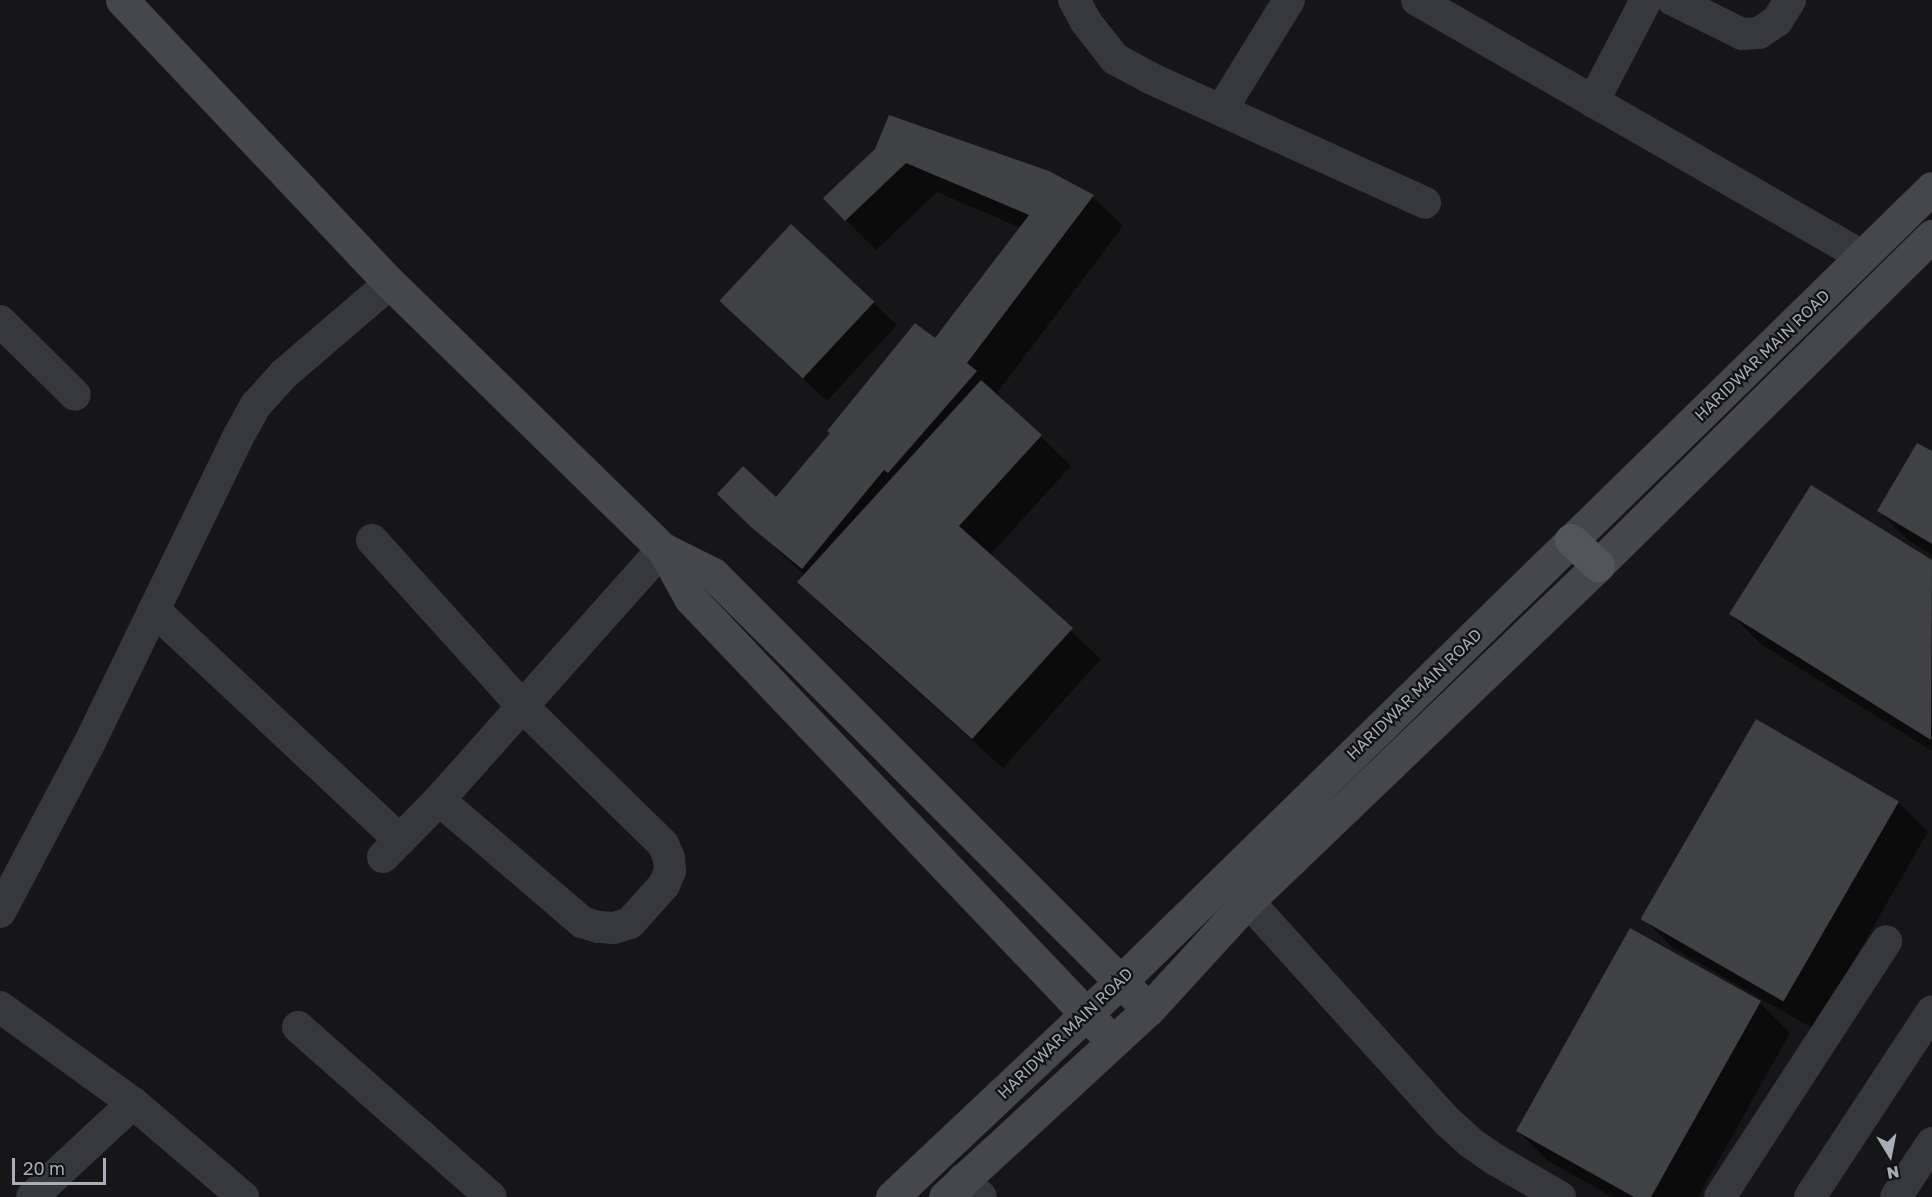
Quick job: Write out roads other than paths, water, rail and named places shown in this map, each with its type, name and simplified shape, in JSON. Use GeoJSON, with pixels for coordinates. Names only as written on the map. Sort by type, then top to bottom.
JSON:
{"type":"FeatureCollection","features":[{"type":"Feature","properties":{"kind":"main road"},"geometry":{"type":"LineString","coordinates":[[122,0],[390,283],[663,549],[690,598],[1113,1042]]}},
{"type":"Feature","properties":{"kind":"main road","name":"HARIDWAR MAIN ROAD"},"geometry":{"type":"LineString","coordinates":[[892,1197],[1086,1014],[1932,188]]}},
{"type":"Feature","properties":{"kind":"main road","name":"HARIDWAR MAIN ROAD"},"geometry":{"type":"LineString","coordinates":[[963,1191],[1148,1010],[1248,901],[1598,565],[1932,236]]}},
{"type":"Feature","properties":{"kind":"main road"},"geometry":{"type":"LineString","coordinates":[[1571,540],[1598,565]]}},
{"type":"Feature","properties":{"kind":"main road"},"geometry":{"type":"LineString","coordinates":[[663,549],[713,574],[1148,1010]]}},
{"type":"Feature","properties":{"kind":"street"},"geometry":{"type":"LineString","coordinates":[[1074,0],[1086,22],[1115,59],[1150,78],[1425,203]]}},
{"type":"Feature","properties":{"kind":"street"},"geometry":{"type":"LineString","coordinates":[[1222,109],[1289,0]]}},
{"type":"Feature","properties":{"kind":"street"},"geometry":{"type":"LineString","coordinates":[[1417,0],[1862,256]]}},
{"type":"Feature","properties":{"kind":"street"},"geometry":{"type":"LineString","coordinates":[[1593,102],[1646,0]]}},
{"type":"Feature","properties":{"kind":"street"},"geometry":{"type":"LineString","coordinates":[[1673,0],[1742,34],[1759,33],[1777,21],[1790,0]]}},
{"type":"Feature","properties":{"kind":"street"},"geometry":{"type":"LineString","coordinates":[[0,912],[89,744],[256,405],[284,374],[390,283]]}},
{"type":"Feature","properties":{"kind":"street"},"geometry":{"type":"LineString","coordinates":[[0,321],[75,395]]}},
{"type":"Feature","properties":{"kind":"street"},"geometry":{"type":"LineString","coordinates":[[372,540],[522,706],[663,844],[669,858],[670,871],[664,885],[630,923],[614,928],[582,922],[440,800]]}},
{"type":"Feature","properties":{"kind":"street"},"geometry":{"type":"LineString","coordinates":[[154,610],[392,848],[440,800],[663,549]]}},
{"type":"Feature","properties":{"kind":"street"},"geometry":{"type":"LineString","coordinates":[[1248,901],[1448,1122],[1470,1142],[1496,1160],[1560,1197]]}},
{"type":"Feature","properties":{"kind":"street"},"geometry":{"type":"LineString","coordinates":[[1720,1197],[1886,941]]}},
{"type":"Feature","properties":{"kind":"street"},"geometry":{"type":"LineString","coordinates":[[0,1007],[133,1103],[243,1197]]}},
{"type":"Feature","properties":{"kind":"street"},"geometry":{"type":"LineString","coordinates":[[1810,1197],[1932,1011]]}},
{"type":"Feature","properties":{"kind":"street"},"geometry":{"type":"LineString","coordinates":[[298,1027],[491,1197]]}},
{"type":"Feature","properties":{"kind":"street"},"geometry":{"type":"LineString","coordinates":[[32,1197],[133,1103]]}},
{"type":"Feature","properties":{"kind":"street"},"geometry":{"type":"LineString","coordinates":[[1896,1197],[1932,1143]]}}]}
